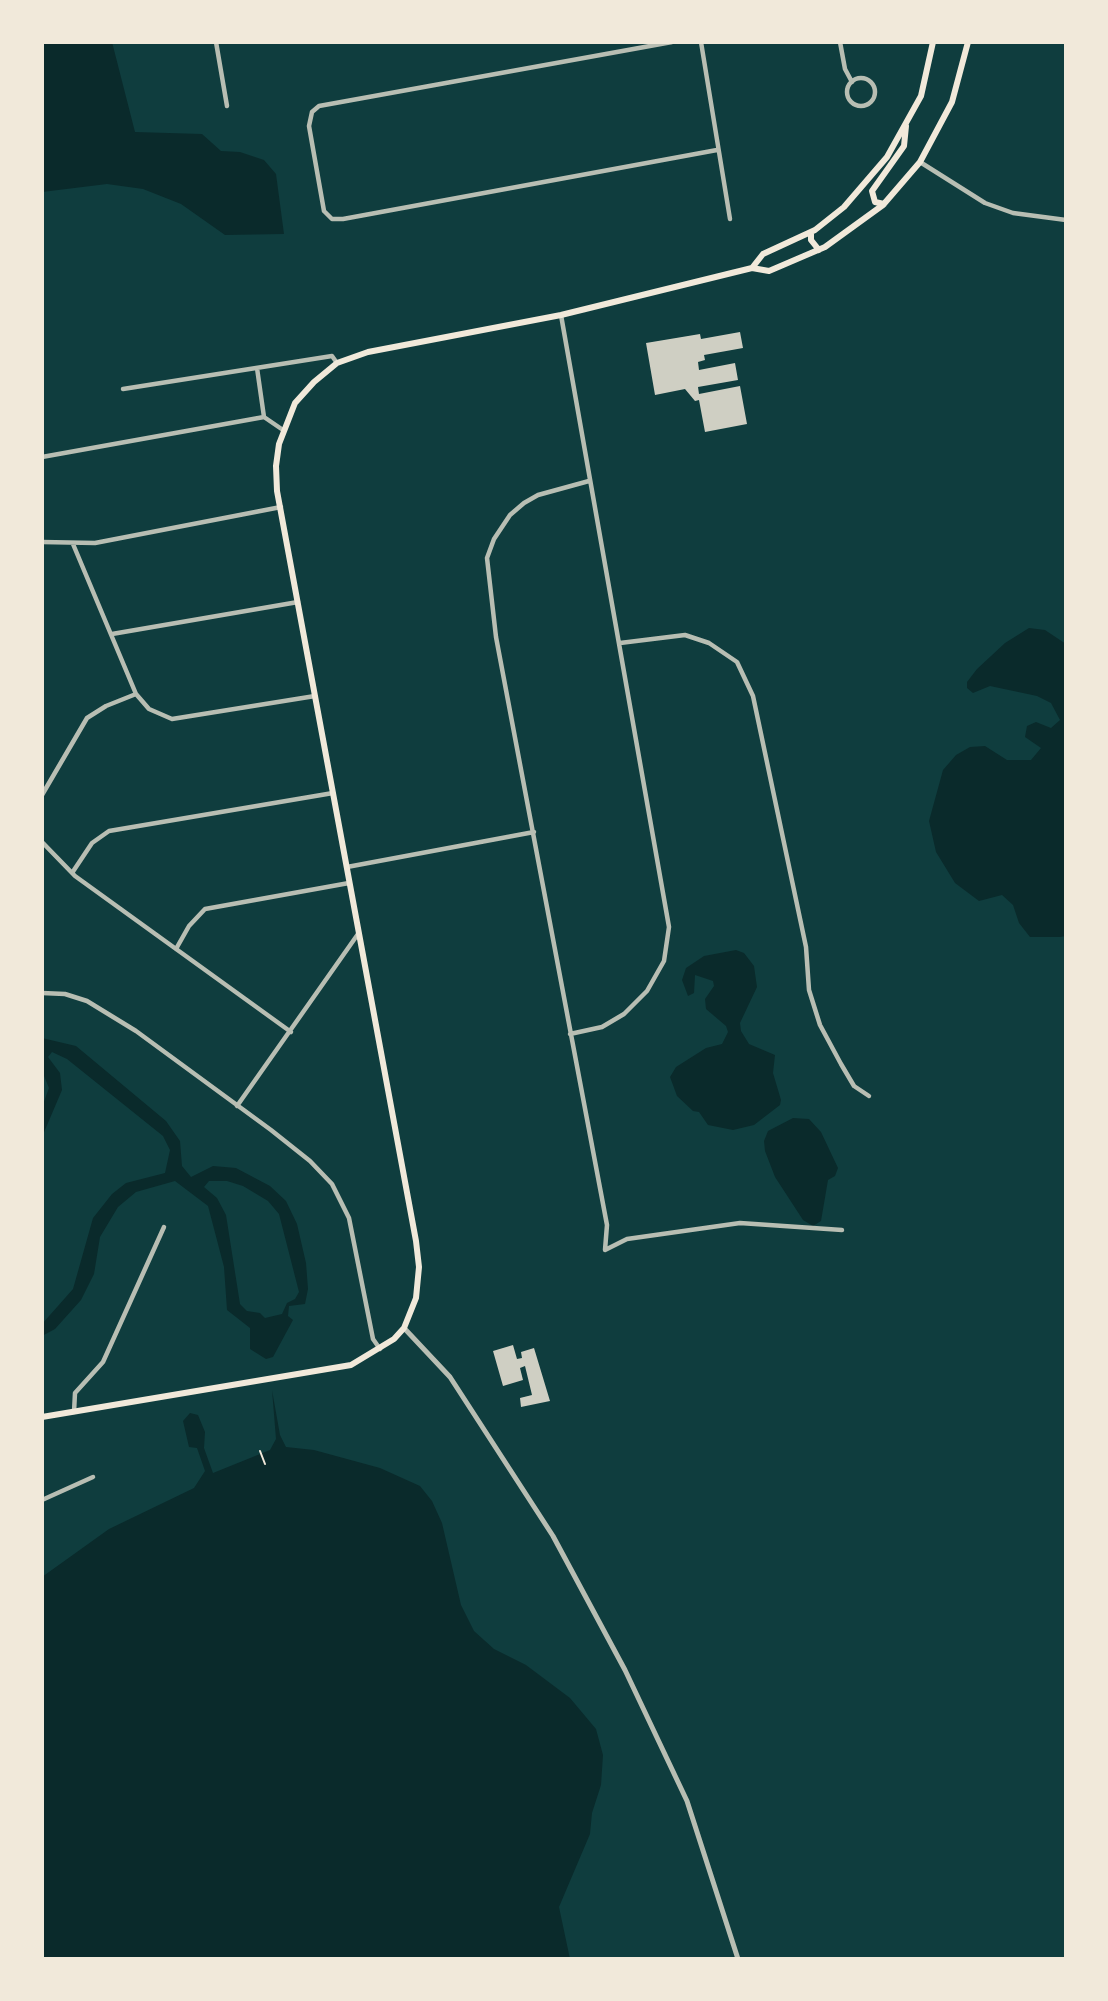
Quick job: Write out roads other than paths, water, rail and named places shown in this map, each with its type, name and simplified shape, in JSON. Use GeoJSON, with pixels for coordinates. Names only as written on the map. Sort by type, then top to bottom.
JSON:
{"type":"FeatureCollection","features":[{"type":"Feature","properties":{"kind":"main road"},"geometry":{"type":"LineString","coordinates":[[752,268],[763,254],[811,232],[844,207],[887,157],[921,96],[933,42]]}},
{"type":"Feature","properties":{"kind":"main road"},"geometry":{"type":"LineString","coordinates":[[42,1417],[351,1365],[380,1349],[404,1328],[416,1298],[418,1256],[275,466],[283,430],[295,403],[314,382],[337,363],[384,348],[561,315],[752,268],[769,271],[819,250],[846,234],[885,204],[920,162],[952,102],[968,42]]}},
{"type":"Feature","properties":{"kind":"main road"},"geometry":{"type":"LineString","coordinates":[[885,204],[875,202],[872,191],[905,146],[906,124]]}},
{"type":"Feature","properties":{"kind":"main road"},"geometry":{"type":"LineString","coordinates":[[811,232],[811,240],[819,250]]}},
{"type":"Feature","properties":{"kind":"street"},"geometry":{"type":"LineString","coordinates":[[216,42],[227,106]]}},
{"type":"Feature","properties":{"kind":"street"},"geometry":{"type":"LineString","coordinates":[[672,42],[319,106],[312,112],[309,122],[318,191],[328,217],[343,219],[384,212],[717,150]]}},
{"type":"Feature","properties":{"kind":"street"},"geometry":{"type":"LineString","coordinates":[[701,42],[730,219]]}},
{"type":"Feature","properties":{"kind":"street"},"geometry":{"type":"LineString","coordinates":[[840,42],[845,69],[852,82]]}},
{"type":"Feature","properties":{"kind":"street"},"geometry":{"type":"LineString","coordinates":[[864,78],[872,83],[876,91],[870,104],[860,106],[852,102],[847,90],[852,82],[864,78]]}},
{"type":"Feature","properties":{"kind":"street"},"geometry":{"type":"LineString","coordinates":[[920,162],[985,203],[1013,213],[1066,220]]}},
{"type":"Feature","properties":{"kind":"street"},"geometry":{"type":"LineString","coordinates":[[561,315],[669,927],[664,961],[647,991],[624,1014],[602,1027],[570,1034]]}},
{"type":"Feature","properties":{"kind":"street"},"geometry":{"type":"LineString","coordinates":[[123,389],[332,356],[337,363]]}},
{"type":"Feature","properties":{"kind":"street"},"geometry":{"type":"LineString","coordinates":[[257,368],[264,417]]}},
{"type":"Feature","properties":{"kind":"street"},"geometry":{"type":"LineString","coordinates":[[42,457],[264,417],[283,430]]}},
{"type":"Feature","properties":{"kind":"street"},"geometry":{"type":"LineString","coordinates":[[589,481],[538,495],[524,503],[510,515],[494,539],[487,558],[496,637],[607,1225],[605,1250],[627,1239],[740,1223],[842,1230]]}},
{"type":"Feature","properties":{"kind":"street"},"geometry":{"type":"LineString","coordinates":[[42,542],[73,544],[139,536],[281,507]]}},
{"type":"Feature","properties":{"kind":"street"},"geometry":{"type":"LineString","coordinates":[[73,544],[136,694],[149,709],[172,719],[315,696]]}},
{"type":"Feature","properties":{"kind":"street"},"geometry":{"type":"LineString","coordinates":[[111,634],[298,602]]}},
{"type":"Feature","properties":{"kind":"street"},"geometry":{"type":"LineString","coordinates":[[620,643],[685,635],[709,643],[737,662],[753,696],[806,947],[809,990],[820,1025],[841,1065],[854,1086],[869,1096]]}},
{"type":"Feature","properties":{"kind":"street"},"geometry":{"type":"LineString","coordinates":[[42,795],[87,718],[106,706],[136,694]]}},
{"type":"Feature","properties":{"kind":"street"},"geometry":{"type":"LineString","coordinates":[[72,873],[92,844],[109,831],[333,793]]}},
{"type":"Feature","properties":{"kind":"street"},"geometry":{"type":"LineString","coordinates":[[346,867],[534,832]]}},
{"type":"Feature","properties":{"kind":"street"},"geometry":{"type":"LineString","coordinates":[[42,842],[72,873],[291,1032]]}},
{"type":"Feature","properties":{"kind":"street"},"geometry":{"type":"LineString","coordinates":[[176,949],[188,926],[205,909],[349,883]]}},
{"type":"Feature","properties":{"kind":"street"},"geometry":{"type":"LineString","coordinates":[[237,1107],[358,934]]}},
{"type":"Feature","properties":{"kind":"street"},"geometry":{"type":"LineString","coordinates":[[42,993],[65,994],[87,1001],[136,1031],[310,1161],[332,1184],[349,1217],[373,1339],[380,1349]]}},
{"type":"Feature","properties":{"kind":"street"},"geometry":{"type":"LineString","coordinates":[[74,1412],[75,1393],[103,1362],[164,1227]]}},
{"type":"Feature","properties":{"kind":"street"},"geometry":{"type":"LineString","coordinates":[[404,1328],[450,1377],[554,1536],[625,1670],[687,1801],[738,1959]]}},
{"type":"Feature","properties":{"kind":"street"},"geometry":{"type":"LineString","coordinates":[[42,1500],[93,1476]]}},
{"type":"Feature","properties":{"kind":"water"},"geometry":{"type":"Polygon","coordinates":[[[42,42],[112,42],[135,132],[202,134],[221,151],[240,152],[264,160],[276,174],[284,234],[225,235],[181,204],[143,189],[107,184],[42,192],[42,42]]]}},
{"type":"Feature","properties":{"kind":"water"},"geometry":{"type":"Polygon","coordinates":[[[1029,628],[1045,630],[1066,644],[1066,936],[1060,937],[1030,937],[1019,923],[1013,905],[1002,895],[979,901],[955,883],[936,852],[929,821],[943,770],[956,755],[970,747],[985,746],[1007,760],[1031,760],[1041,748],[1025,737],[1027,726],[1036,722],[1051,728],[1060,720],[1051,703],[1037,696],[990,686],[973,693],[967,688],[967,682],[977,669],[1005,643],[1029,628]]]}},
{"type":"Feature","properties":{"kind":"water"},"geometry":{"type":"Polygon","coordinates":[[[736,950],[744,953],[754,966],[757,987],[740,1023],[741,1031],[749,1044],[775,1055],[773,1073],[781,1100],[780,1105],[754,1125],[733,1130],[708,1125],[699,1112],[693,1111],[677,1096],[670,1077],[676,1067],[706,1048],[722,1044],[728,1032],[726,1026],[706,1009],[705,999],[714,986],[713,981],[695,975],[694,993],[688,996],[682,980],[686,968],[704,956],[736,950]]]}},
{"type":"Feature","properties":{"kind":"water"},"geometry":{"type":"Polygon","coordinates":[[[42,1038],[76,1046],[166,1121],[180,1141],[182,1166],[191,1177],[213,1166],[236,1168],[270,1186],[286,1201],[297,1224],[306,1263],[308,1289],[305,1304],[289,1306],[288,1316],[293,1320],[273,1357],[266,1359],[250,1349],[250,1328],[227,1310],[224,1267],[208,1206],[175,1181],[136,1192],[118,1207],[100,1237],[94,1274],[81,1300],[55,1329],[42,1336],[42,1324],[73,1289],[93,1218],[112,1194],[126,1183],[165,1173],[170,1150],[163,1136],[67,1059],[52,1052],[48,1057],[60,1073],[62,1090],[42,1137],[42,1107],[49,1088],[42,1071],[42,1038]],[[209,1181],[204,1187],[217,1198],[226,1215],[240,1304],[247,1311],[260,1313],[265,1318],[282,1314],[287,1303],[295,1299],[299,1292],[279,1214],[268,1201],[243,1186],[227,1181],[209,1181]]]}},
{"type":"Feature","properties":{"kind":"water"},"geometry":{"type":"Polygon","coordinates":[[[793,1118],[809,1119],[821,1132],[838,1168],[835,1176],[828,1180],[821,1221],[813,1226],[803,1220],[775,1177],[765,1151],[764,1141],[768,1131],[793,1118]]]}},
{"type":"Feature","properties":{"kind":"water"},"geometry":{"type":"Polygon","coordinates":[[[272,1390],[280,1435],[286,1447],[314,1450],[380,1468],[420,1486],[432,1501],[442,1523],[461,1605],[474,1631],[494,1649],[526,1665],[570,1698],[596,1729],[603,1755],[601,1785],[592,1813],[590,1834],[559,1907],[570,1959],[42,1959],[42,1577],[109,1529],[194,1488],[205,1471],[197,1448],[189,1447],[183,1421],[190,1413],[198,1415],[205,1432],[204,1448],[213,1473],[270,1450],[276,1439],[272,1390]]]}}]}
